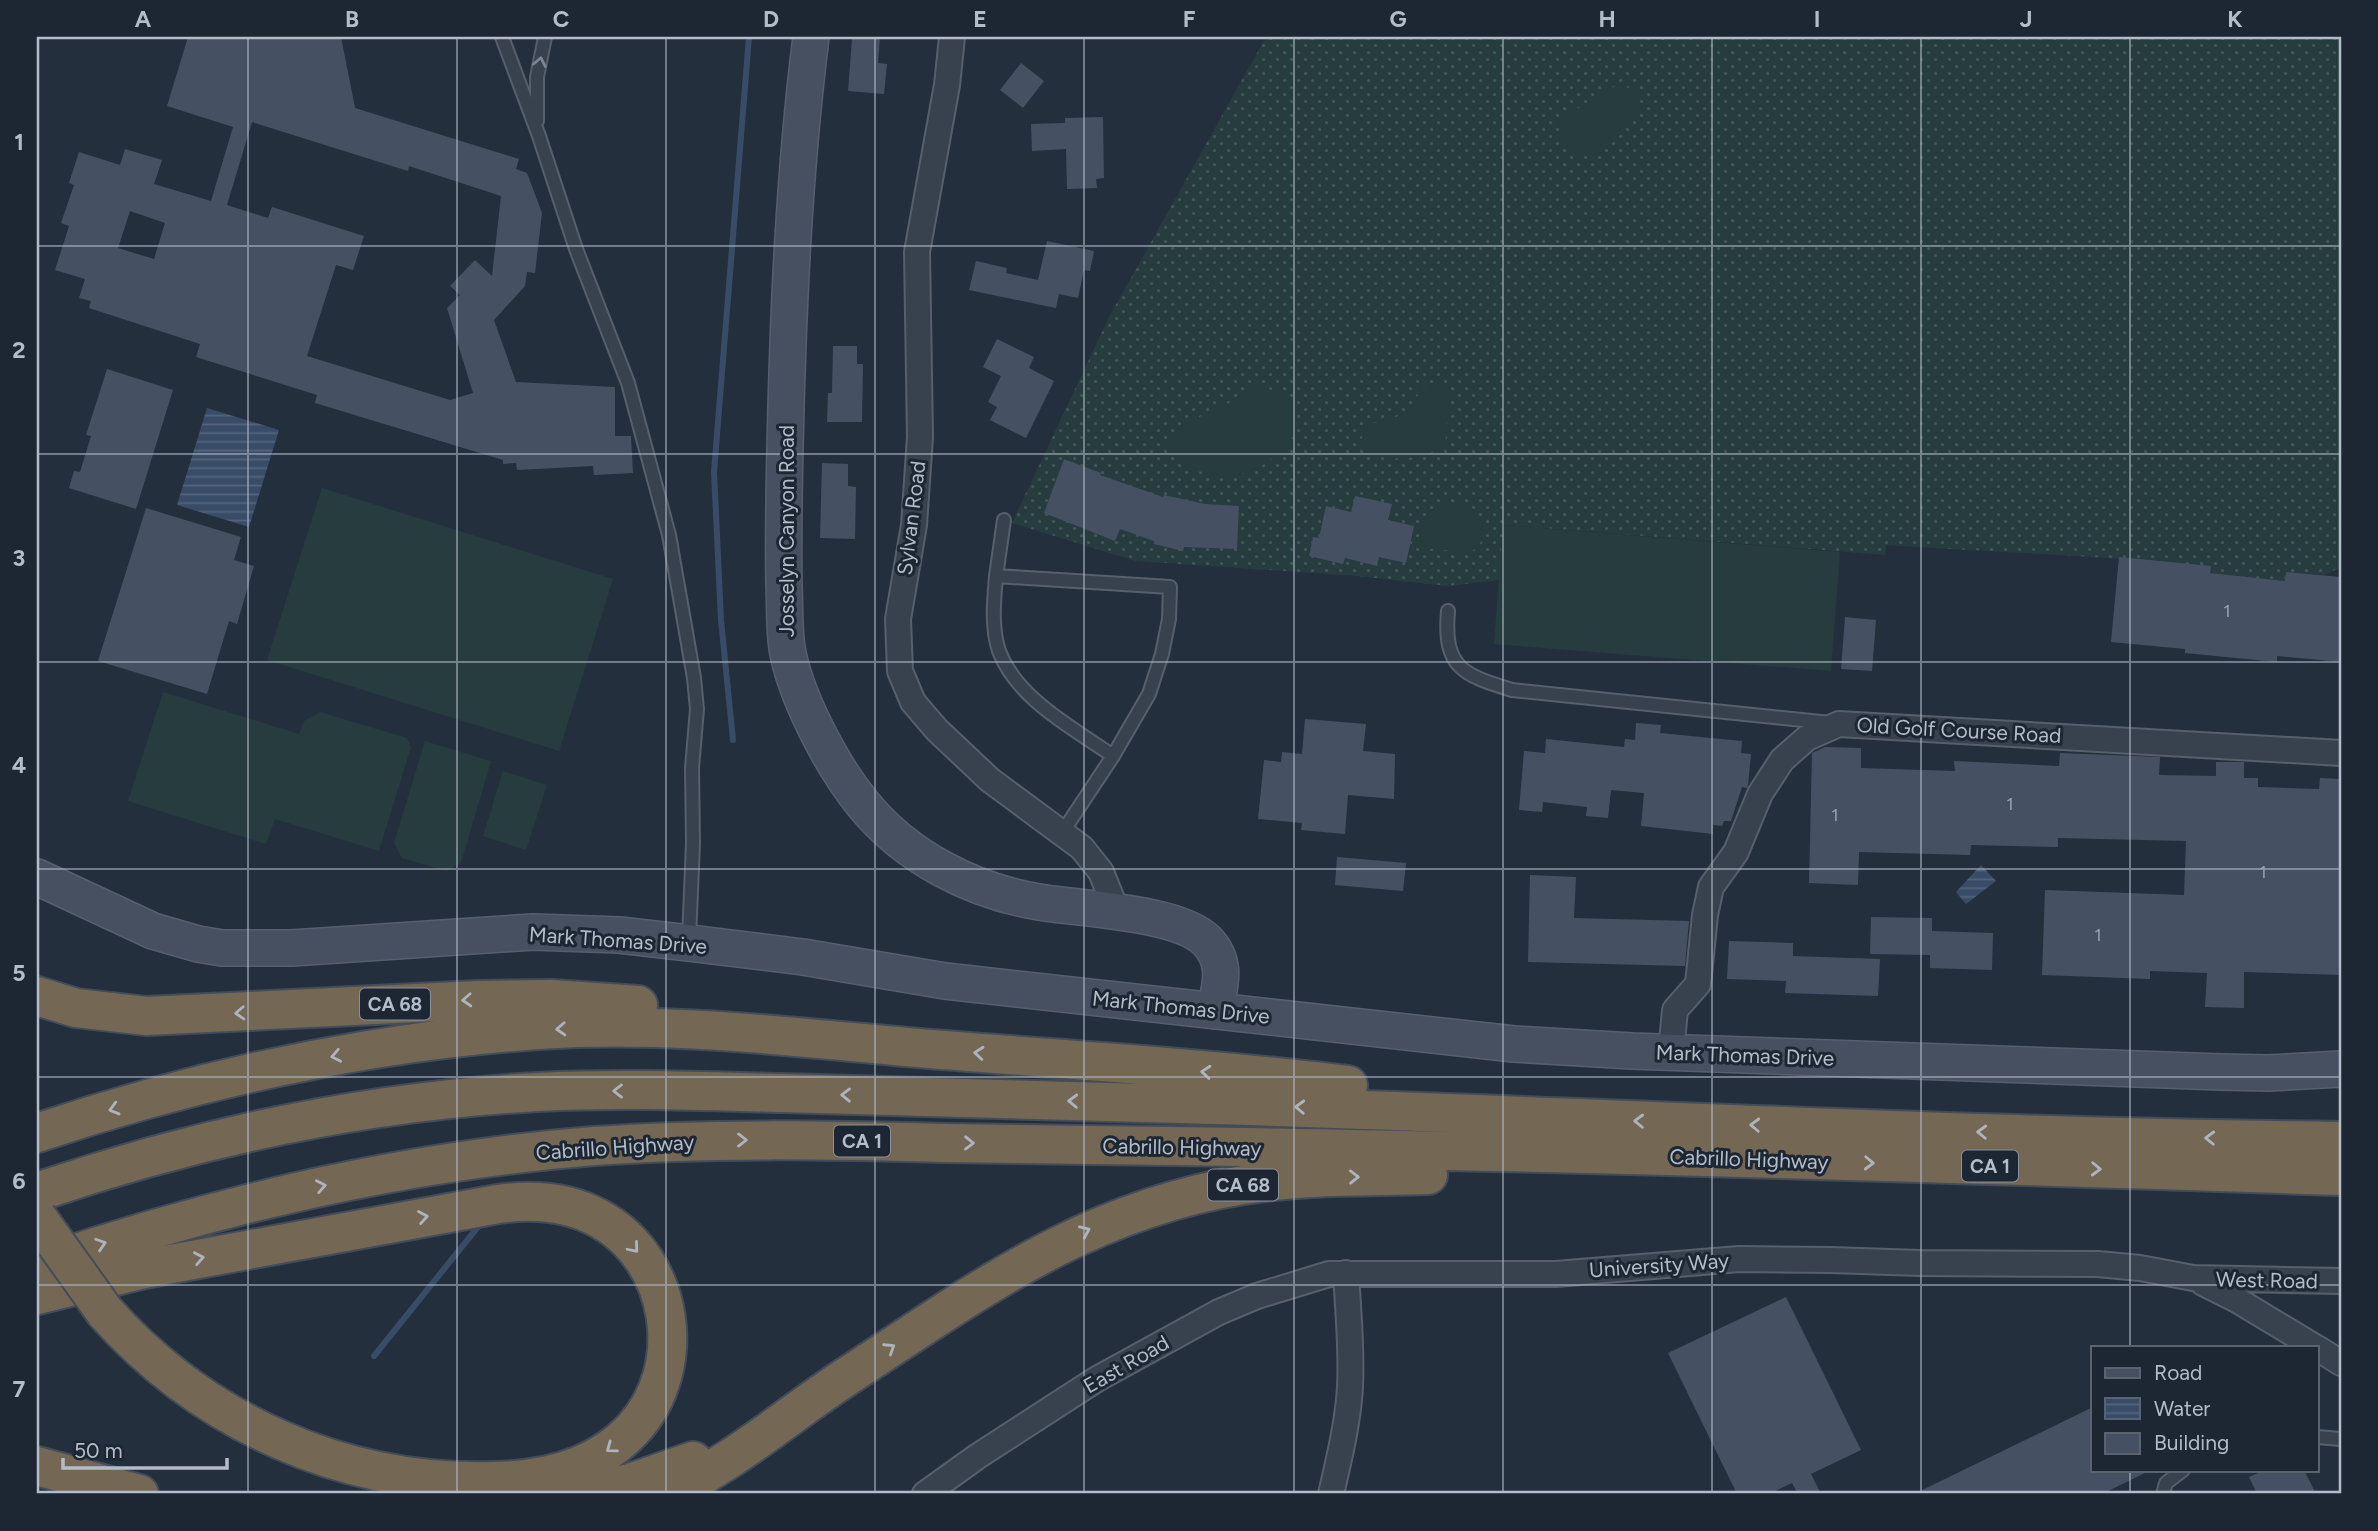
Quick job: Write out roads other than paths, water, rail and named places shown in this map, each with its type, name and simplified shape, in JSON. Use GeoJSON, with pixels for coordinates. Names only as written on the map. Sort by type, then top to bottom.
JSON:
{"type":"FeatureCollection","features":[{"type":"Feature","properties":{"kind":"highway","name":"CA 68"},"geometry":{"type":"LineString","coordinates":[[37,996],[76,1008],[146,1016],[480,1000],[579,1000],[645,1006],[752,1034],[1323,1082],[1540,1118]]}},
{"type":"Feature","properties":{"kind":"highway"},"geometry":{"type":"LineString","coordinates":[[37,1133],[124,1106],[240,1076],[334,1056],[441,1040],[585,1028],[646,1028],[752,1034]]}},
{"type":"Feature","properties":{"kind":"highway","name":"Cabrillo Highway"},"geometry":{"type":"LineString","coordinates":[[37,1192],[154,1155],[280,1125],[389,1106],[534,1093],[687,1091],[1266,1106],[1540,1118],[2341,1141]]}},
{"type":"Feature","properties":{"kind":"highway","name":"Cabrillo Highway"},"geometry":{"type":"LineString","coordinates":[[37,1266],[168,1224],[328,1185],[493,1157],[636,1144],[731,1140],[1702,1158],[2341,1176]]}},
{"type":"Feature","properties":{"kind":"highway","name":"CA 68"},"geometry":{"type":"LineString","coordinates":[[578,1494],[640,1480],[697,1459],[833,1386],[1035,1256],[1101,1224],[1174,1199],[1223,1188],[1290,1180],[1431,1175],[1702,1158]]}},
{"type":"Feature","properties":{"kind":"highway"},"geometry":{"type":"LineString","coordinates":[[37,1256],[93,1315],[206,1401],[248,1425],[292,1445],[340,1463],[390,1474],[451,1480],[505,1481],[543,1477],[578,1467],[607,1452],[632,1430],[652,1405],[664,1375],[668,1343],[666,1314],[659,1287],[631,1244],[611,1226],[588,1213],[541,1201],[498,1204],[204,1257],[99,1279],[37,1295]]}},
{"type":"Feature","properties":{"kind":"highway"},"geometry":{"type":"LineString","coordinates":[[37,1217],[93,1315],[101,1341],[136,1376],[215,1432],[284,1466],[335,1484],[377,1494]]}},
{"type":"Feature","properties":{"kind":"highway"},"geometry":{"type":"LineString","coordinates":[[666,1494],[734,1456],[833,1386]]}},
{"type":"Feature","properties":{"kind":"highway"},"geometry":{"type":"LineString","coordinates":[[37,1466],[139,1494]]}},
{"type":"Feature","properties":{"kind":"street","name":"Josselyn Canyon Road"},"geometry":{"type":"LineString","coordinates":[[811,37],[795,214],[786,377],[783,522],[787,648],[799,689],[836,767],[863,805],[893,835],[929,862],[964,880],[1002,893],[1035,902],[1117,912],[1181,926],[1205,938],[1220,957],[1221,978],[1215,1011]]}},
{"type":"Feature","properties":{"kind":"street","name":"Sylvan Road"},"geometry":{"type":"LineString","coordinates":[[952,37],[947,85],[917,252],[920,437],[914,525],[898,619],[900,671],[913,702],[937,730],[990,780],[1082,848],[1101,872],[1117,912]]}},
{"type":"Feature","properties":{"kind":"street","name":"Old Golf Course Road"},"geometry":{"type":"LineString","coordinates":[[1671,1052],[1675,1010],[1698,984],[1705,915],[1712,887],[1736,852],[1760,794],[1782,760],[1807,738],[1839,724],[2341,753]]}},
{"type":"Feature","properties":{"kind":"street","name":"Mark Thomas Drive"},"geometry":{"type":"LineString","coordinates":[[37,877],[153,931],[222,948],[280,949],[533,932],[610,935],[803,957],[945,981],[1514,1044],[2245,1073],[2341,1069]]}},
{"type":"Feature","properties":{"kind":"street","name":"University Way"},"geometry":{"type":"LineString","coordinates":[[1346,1273],[1556,1274],[1738,1259],[1920,1264],[2098,1264],[2140,1268],[2193,1278]]}},
{"type":"Feature","properties":{"kind":"street"},"geometry":{"type":"LineString","coordinates":[[1331,1494],[1343,1443],[1350,1389],[1351,1345],[1346,1273]]}},
{"type":"Feature","properties":{"kind":"street","name":"East Road"},"geometry":{"type":"LineString","coordinates":[[925,1494],[978,1456],[1097,1379],[1219,1312],[1257,1296],[1311,1279],[1346,1273]]}},
{"type":"Feature","properties":{"kind":"street","name":"West Road"},"geometry":{"type":"LineString","coordinates":[[2193,1278],[2341,1281]]}},
{"type":"Feature","properties":{"kind":"street"},"geometry":{"type":"LineString","coordinates":[[2193,1278],[2237,1300],[2313,1346]]}},
{"type":"Feature","properties":{"kind":"street"},"geometry":{"type":"LineString","coordinates":[[2318,1349],[2341,1363]]}},
{"type":"Feature","properties":{"kind":"lane"},"geometry":{"type":"LineString","coordinates":[[502,37],[576,249],[628,383],[671,548],[697,709],[692,768],[693,843],[689,943]]}},
{"type":"Feature","properties":{"kind":"lane"},"geometry":{"type":"LineString","coordinates":[[538,136],[537,77],[545,37]]}},
{"type":"Feature","properties":{"kind":"lane"},"geometry":{"type":"LineString","coordinates":[[1004,520],[996,576],[995,629],[999,650],[1009,670],[1039,702],[1113,756]]}},
{"type":"Feature","properties":{"kind":"lane"},"geometry":{"type":"LineString","coordinates":[[996,576],[1170,587],[1162,654],[1149,694],[1113,756],[1062,833]]}},
{"type":"Feature","properties":{"kind":"lane"},"geometry":{"type":"LineString","coordinates":[[1448,611],[1448,645],[1456,663],[1472,677],[1512,690],[1839,724]]}},
{"type":"Feature","properties":{"kind":"lane"},"geometry":{"type":"LineString","coordinates":[[2318,1437],[2341,1439]]}},
{"type":"Feature","properties":{"kind":"lane"},"geometry":{"type":"LineString","coordinates":[[2163,1494],[2166,1483],[2180,1472]]}},
{"type":"Feature","properties":{"kind":"water"},"geometry":{"type":"Polygon","coordinates":[[[207,408],[279,430],[249,527],[177,505],[207,408]]]}},
{"type":"Feature","properties":{"kind":"water"},"geometry":{"type":"Polygon","coordinates":[[[1981,865],[1996,881],[1966,904],[1956,892],[1981,865]]]}},
{"type":"Feature","properties":{"kind":"waterway"},"geometry":{"type":"LineString","coordinates":[[733,740],[721,620],[714,472],[749,37]]}},
{"type":"Feature","properties":{"kind":"waterway"},"geometry":{"type":"LineString","coordinates":[[374,1356],[481,1223]]}}]}
